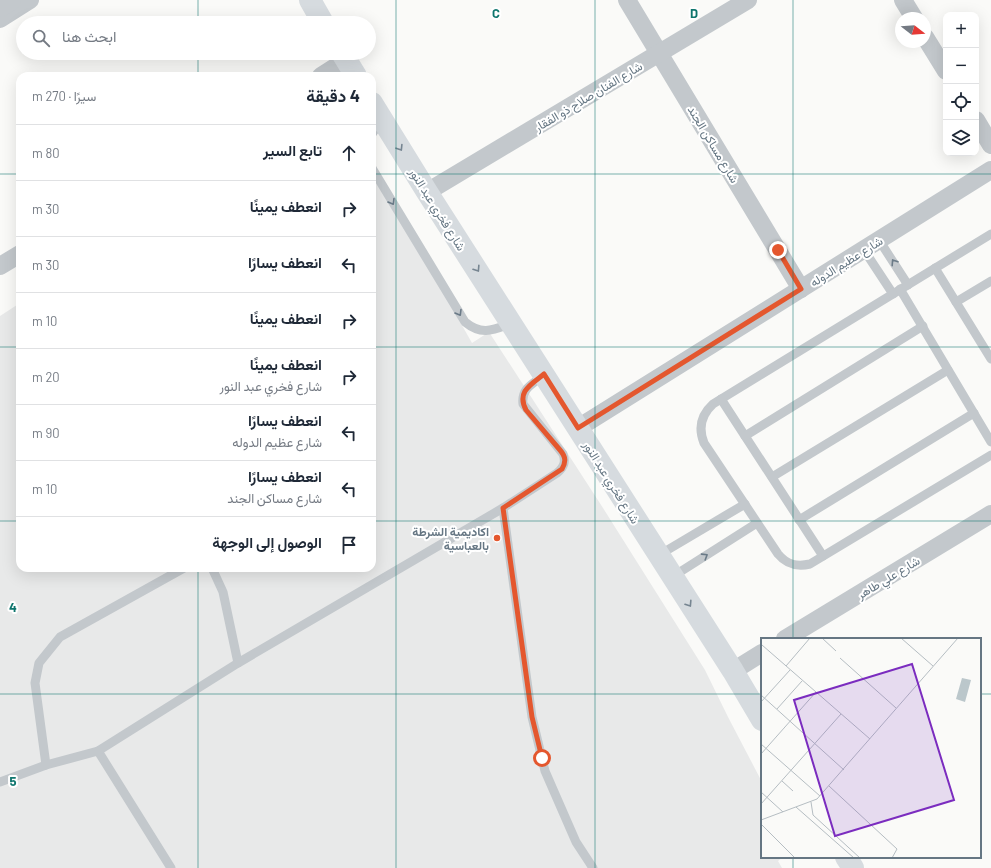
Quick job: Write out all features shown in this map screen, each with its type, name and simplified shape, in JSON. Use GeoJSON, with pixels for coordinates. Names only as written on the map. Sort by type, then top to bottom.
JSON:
{"type":"FeatureCollection","features":[{"type":"Feature","properties":{"kind":"main road"},"geometry":{"type":"LineString","coordinates":[[310,0],[319,16]]}},
{"type":"Feature","properties":{"kind":"main road","name":"شارع فخري عبد النور"},"geometry":{"type":"LineString","coordinates":[[376,119],[427,192],[512,323],[733,671],[761,718]]}},
{"type":"Feature","properties":{"kind":"main road"},"geometry":{"type":"LineString","coordinates":[[847,858],[853,868]]}},
{"type":"Feature","properties":{"kind":"street"},"geometry":{"type":"LineString","coordinates":[[0,6],[10,0]]}},
{"type":"Feature","properties":{"kind":"street"},"geometry":{"type":"LineString","coordinates":[[0,19],[30,0]]}},
{"type":"Feature","properties":{"kind":"street","name":"شارع مساكن الجند"},"geometry":{"type":"LineString","coordinates":[[627,0],[801,289]]}},
{"type":"Feature","properties":{"kind":"street","name":"شارع الفنان صلاح ذو الفقار"},"geometry":{"type":"LineString","coordinates":[[427,192],[748,0]]}},
{"type":"Feature","properties":{"kind":"street"},"geometry":{"type":"LineString","coordinates":[[903,0],[910,12]]}},
{"type":"Feature","properties":{"kind":"street"},"geometry":{"type":"LineString","coordinates":[[931,46],[943,66]]}},
{"type":"Feature","properties":{"kind":"street"},"geometry":{"type":"LineString","coordinates":[[329,72],[348,63]]}},
{"type":"Feature","properties":{"kind":"street"},"geometry":{"type":"LineString","coordinates":[[979,125],[991,145]]}},
{"type":"Feature","properties":{"kind":"street","name":"شارع عظيم الدوله"},"geometry":{"type":"LineString","coordinates":[[578,428],[991,170]]}},
{"type":"Feature","properties":{"kind":"street"},"geometry":{"type":"LineString","coordinates":[[0,266],[16,256]]}},
{"type":"Feature","properties":{"kind":"street","name":"شارع علي طاهر"},"geometry":{"type":"LineString","coordinates":[[787,638],[991,514]]}},
{"type":"Feature","properties":{"kind":"street"},"geometry":{"type":"LineString","coordinates":[[733,671],[761,654]]}},
{"type":"Feature","properties":{"kind":"lane"},"geometry":{"type":"LineString","coordinates":[[376,175],[465,322],[475,329],[484,332],[512,323]]}},
{"type":"Feature","properties":{"kind":"lane"},"geometry":{"type":"LineString","coordinates":[[991,234],[713,404],[704,415],[701,422],[701,436],[704,443],[778,554],[786,562],[802,566],[810,564],[991,455]]}},
{"type":"Feature","properties":{"kind":"lane"},"geometry":{"type":"LineString","coordinates":[[872,245],[900,289],[991,442]]}},
{"type":"Feature","properties":{"kind":"lane"},"geometry":{"type":"LineString","coordinates":[[872,245],[900,289]]}},
{"type":"Feature","properties":{"kind":"lane"},"geometry":{"type":"LineString","coordinates":[[935,268],[956,302],[987,344],[991,359]]}},
{"type":"Feature","properties":{"kind":"lane"},"geometry":{"type":"LineString","coordinates":[[956,302],[991,281]]}},
{"type":"Feature","properties":{"kind":"lane"},"geometry":{"type":"LineString","coordinates":[[745,436],[922,326]]}},
{"type":"Feature","properties":{"kind":"lane"},"geometry":{"type":"LineString","coordinates":[[772,477],[948,370]]}},
{"type":"Feature","properties":{"kind":"lane"},"geometry":{"type":"LineString","coordinates":[[0,782],[46,765],[98,751],[238,663],[503,508],[557,473],[565,464],[563,454],[523,404],[523,394],[526,389],[544,374]]}},
{"type":"Feature","properties":{"kind":"lane"},"geometry":{"type":"LineString","coordinates":[[721,399],[823,556]]}},
{"type":"Feature","properties":{"kind":"lane"},"geometry":{"type":"LineString","coordinates":[[800,520],[974,412]]}},
{"type":"Feature","properties":{"kind":"lane"},"geometry":{"type":"LineString","coordinates":[[659,555],[745,504]]}},
{"type":"Feature","properties":{"kind":"lane"},"geometry":{"type":"LineString","coordinates":[[503,508],[532,717],[545,771],[576,842],[593,868]]}},
{"type":"Feature","properties":{"kind":"lane"},"geometry":{"type":"LineString","coordinates":[[672,577],[757,523]]}},
{"type":"Feature","properties":{"kind":"lane"},"geometry":{"type":"LineString","coordinates":[[46,765],[35,684],[39,663],[60,637],[177,572]]}},
{"type":"Feature","properties":{"kind":"lane"},"geometry":{"type":"LineString","coordinates":[[214,572],[223,592],[238,663]]}},
{"type":"Feature","properties":{"kind":"lane"},"geometry":{"type":"LineString","coordinates":[[98,751],[171,868]]}},
{"type":"Feature","properties":{"kind":"shaded area","name":"اكاديمية الشرطة بالعباسية"},"geometry":{"type":"Polygon","coordinates":[[[376,173],[472,343],[489,332],[603,508],[705,670],[761,780],[761,858],[782,858],[778,861],[782,868],[0,868],[0,316],[16,306],[16,572],[376,572],[376,173]]]}},
{"type":"Feature","properties":{"kind":"place","name":"اكاديمية الشرطة بالعباسية"},"geometry":{"type":"Point","coordinates":[497,538]}},
{"type":"Feature","properties":{"kind":"route"},"geometry":{"type":"LineString","coordinates":[[542,758],[532,717],[503,508],[562,469],[565,464],[565,458],[526,410],[523,404],[523,394],[526,389],[544,374],[578,428],[801,289],[778,250]]}}]}
